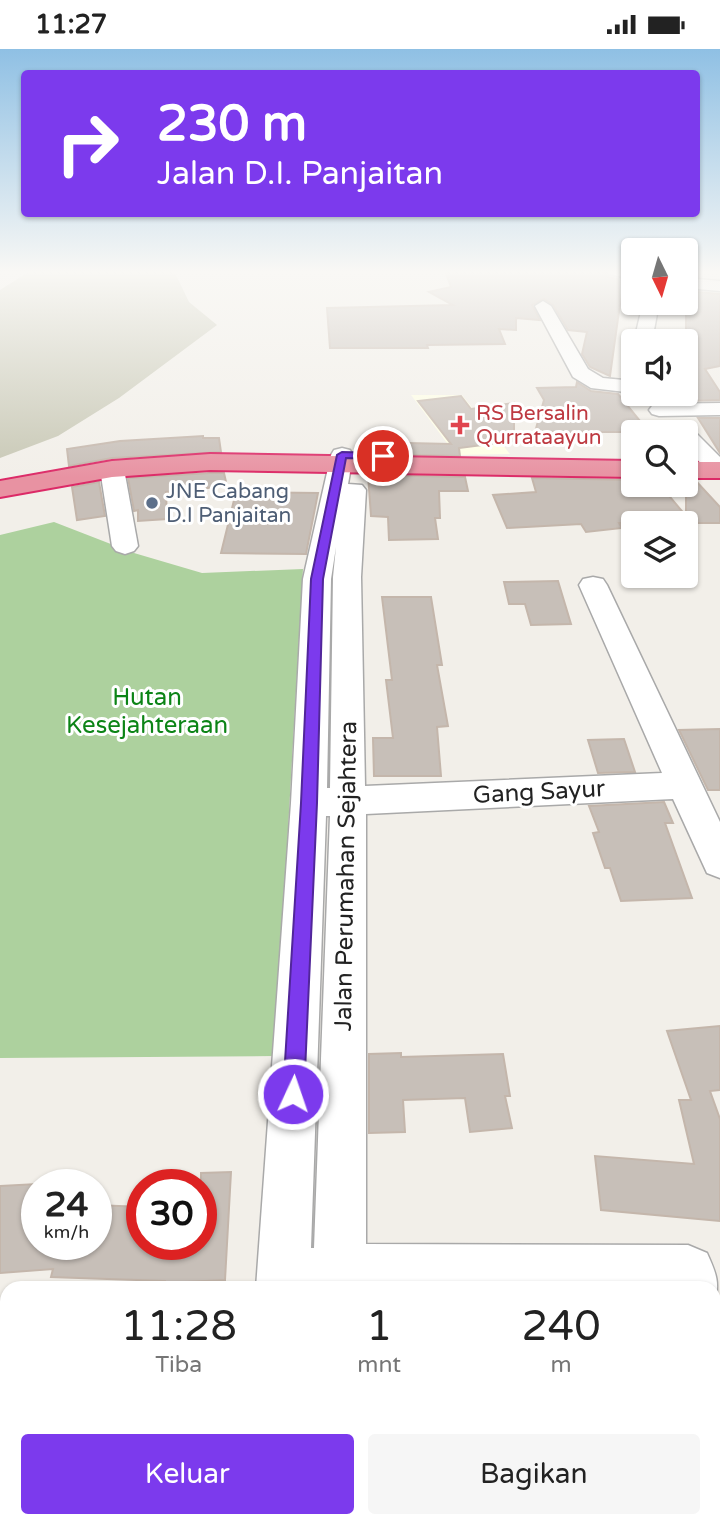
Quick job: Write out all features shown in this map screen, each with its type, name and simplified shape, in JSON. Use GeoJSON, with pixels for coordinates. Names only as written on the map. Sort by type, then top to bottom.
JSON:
{"type":"FeatureCollection","features":[{"type":"Feature","properties":{"kind":"highway"},"geometry":{"type":"LineString","coordinates":[[0,476],[140,453],[621,469]]}},
{"type":"Feature","properties":{"kind":"highway"},"geometry":{"type":"LineString","coordinates":[[0,489],[155,464],[621,458]]}},
{"type":"Feature","properties":{"kind":"street"},"geometry":{"type":"LineString","coordinates":[[562,340],[580,373],[598,384],[621,386]]}},
{"type":"Feature","properties":{"kind":"street"},"geometry":{"type":"LineString","coordinates":[[655,406],[669,420]]}},
{"type":"Feature","properties":{"kind":"street"},"geometry":{"type":"LineString","coordinates":[[659,410],[720,409]]}},
{"type":"Feature","properties":{"kind":"street"},"geometry":{"type":"LineString","coordinates":[[698,449],[711,463]]}},
{"type":"Feature","properties":{"kind":"street","name":"Jalan Perumahan Sejahtera"},"geometry":{"type":"LineString","coordinates":[[339,1280],[348,801],[349,460]]}},
{"type":"Feature","properties":{"kind":"street","name":"Jalan Perumahan Sejahtera"},"geometry":{"type":"LineString","coordinates":[[283,1281],[309,803],[317,579],[349,460]]}},
{"type":"Feature","properties":{"kind":"street"},"geometry":{"type":"LineString","coordinates":[[113,469],[125,546]]}},
{"type":"Feature","properties":{"kind":"street"},"geometry":{"type":"LineString","coordinates":[[593,585],[720,862]]}},
{"type":"Feature","properties":{"kind":"street","name":"Gang Sayur"},"geometry":{"type":"LineString","coordinates":[[309,803],[684,785]]}},
{"type":"Feature","properties":{"kind":"street"},"geometry":{"type":"LineString","coordinates":[[339,1280],[669,1270],[701,1277]]}},
{"type":"Feature","properties":{"kind":"shaded area"},"geometry":{"type":"Polygon","coordinates":[[[0,340],[197,340],[119,398],[58,436],[0,458],[0,340]]]}},
{"type":"Feature","properties":{"kind":"shaded area","name":"RS Bersalin Qurrataayun"},"geometry":{"type":"Polygon","coordinates":[[[411,395],[462,395],[510,454],[456,455],[411,395]]]}},
{"type":"Feature","properties":{"kind":"green space","name":"Hutan Kesejahteraan"},"geometry":{"type":"Polygon","coordinates":[[[54,522],[134,553],[202,573],[303,569],[275,1056],[0,1058],[0,535],[54,522]]]}},
{"type":"Feature","properties":{"kind":"building"},"geometry":{"type":"Polygon","coordinates":[[[329,340],[503,340],[505,344],[427,345],[428,348],[330,348],[329,340]]]}},
{"type":"Feature","properties":{"kind":"building"},"geometry":{"type":"Polygon","coordinates":[[[585,340],[615,340],[610,376],[590,367],[582,354],[585,340]]]}},
{"type":"Feature","properties":{"kind":"building"},"geometry":{"type":"Polygon","coordinates":[[[698,340],[720,340],[720,366],[705,369],[720,392],[720,400],[698,401],[698,340]]]}},
{"type":"Feature","properties":{"kind":"building"},"geometry":{"type":"Polygon","coordinates":[[[577,382],[591,391],[618,394],[621,406],[628,406],[639,420],[621,420],[621,432],[535,432],[544,400],[537,388],[576,387],[577,382]]]}},
{"type":"Feature","properties":{"kind":"building"},"geometry":{"type":"Polygon","coordinates":[[[461,396],[471,409],[514,403],[514,441],[459,448],[460,456],[366,454],[365,442],[451,444],[418,401],[461,396]]]}},
{"type":"Feature","properties":{"kind":"building"},"geometry":{"type":"Polygon","coordinates":[[[698,418],[720,418],[720,453],[698,418]]]}},
{"type":"Feature","properties":{"kind":"building"},"geometry":{"type":"Polygon","coordinates":[[[203,436],[219,438],[221,452],[112,458],[69,466],[67,449],[120,441],[203,436]]]}},
{"type":"Feature","properties":{"kind":"building"},"geometry":{"type":"Polygon","coordinates":[[[224,473],[227,486],[166,492],[167,519],[138,521],[138,510],[134,511],[128,478],[224,473]]]}},
{"type":"Feature","properties":{"kind":"building"},"geometry":{"type":"Polygon","coordinates":[[[368,475],[465,477],[468,491],[439,491],[440,518],[435,518],[438,539],[389,540],[388,517],[371,516],[368,475]]]}},
{"type":"Feature","properties":{"kind":"building"},"geometry":{"type":"Polygon","coordinates":[[[532,478],[621,480],[621,497],[670,497],[682,511],[621,511],[621,528],[586,532],[581,524],[507,528],[493,495],[536,492],[532,478]]]}},
{"type":"Feature","properties":{"kind":"building"},"geometry":{"type":"Polygon","coordinates":[[[99,482],[105,516],[77,520],[72,487],[99,482]]]}},
{"type":"Feature","properties":{"kind":"building"},"geometry":{"type":"Polygon","coordinates":[[[698,483],[720,507],[720,523],[698,523],[698,511],[686,511],[686,497],[698,497],[698,483]]]}},
{"type":"Feature","properties":{"kind":"building"},"geometry":{"type":"Polygon","coordinates":[[[236,492],[318,493],[306,554],[221,553],[236,492]]]}},
{"type":"Feature","properties":{"kind":"building"},"geometry":{"type":"Polygon","coordinates":[[[558,581],[571,624],[531,625],[525,604],[509,604],[504,582],[558,581]]]}},
{"type":"Feature","properties":{"kind":"building"},"geometry":{"type":"Polygon","coordinates":[[[382,597],[431,597],[442,665],[437,665],[448,726],[437,727],[441,776],[374,776],[373,738],[393,738],[386,680],[392,680],[382,597]]]}},
{"type":"Feature","properties":{"kind":"building"},"geometry":{"type":"Polygon","coordinates":[[[720,729],[720,790],[708,790],[679,730],[720,729]]]}},
{"type":"Feature","properties":{"kind":"building"},"geometry":{"type":"Polygon","coordinates":[[[624,739],[635,772],[598,773],[588,740],[624,739]]]}},
{"type":"Feature","properties":{"kind":"building"},"geometry":{"type":"Polygon","coordinates":[[[664,802],[673,823],[665,823],[692,898],[621,901],[610,868],[605,868],[593,833],[599,832],[589,806],[664,802]]]}},
{"type":"Feature","properties":{"kind":"building"},"geometry":{"type":"Polygon","coordinates":[[[720,1026],[720,1090],[710,1091],[720,1119],[720,1221],[601,1210],[595,1156],[694,1164],[679,1100],[691,1100],[667,1031],[720,1026]]]}},
{"type":"Feature","properties":{"kind":"building"},"geometry":{"type":"Polygon","coordinates":[[[401,1053],[401,1057],[503,1054],[510,1096],[505,1096],[512,1128],[470,1132],[465,1098],[403,1100],[405,1132],[369,1133],[369,1054],[401,1053]]]}},
{"type":"Feature","properties":{"kind":"building"},"geometry":{"type":"Polygon","coordinates":[[[217,1172],[231,1172],[225,1280],[51,1277],[53,1269],[0,1273],[0,1186],[21,1185],[21,1260],[112,1260],[112,1206],[126,1206],[126,1260],[217,1260],[217,1172]]]}},
{"type":"Feature","properties":{"kind":"place","name":"RS Bersalin Qurrataayun"},"geometry":{"type":"Point","coordinates":[460,425]}},
{"type":"Feature","properties":{"kind":"place","name":"JNE Cabang D.I Panjaitan"},"geometry":{"type":"Point","coordinates":[152,503]}},
{"type":"Feature","properties":{"kind":"route"},"geometry":{"type":"LineString","coordinates":[[293,1094],[309,803],[317,579],[342,455],[383,456]]}}]}
